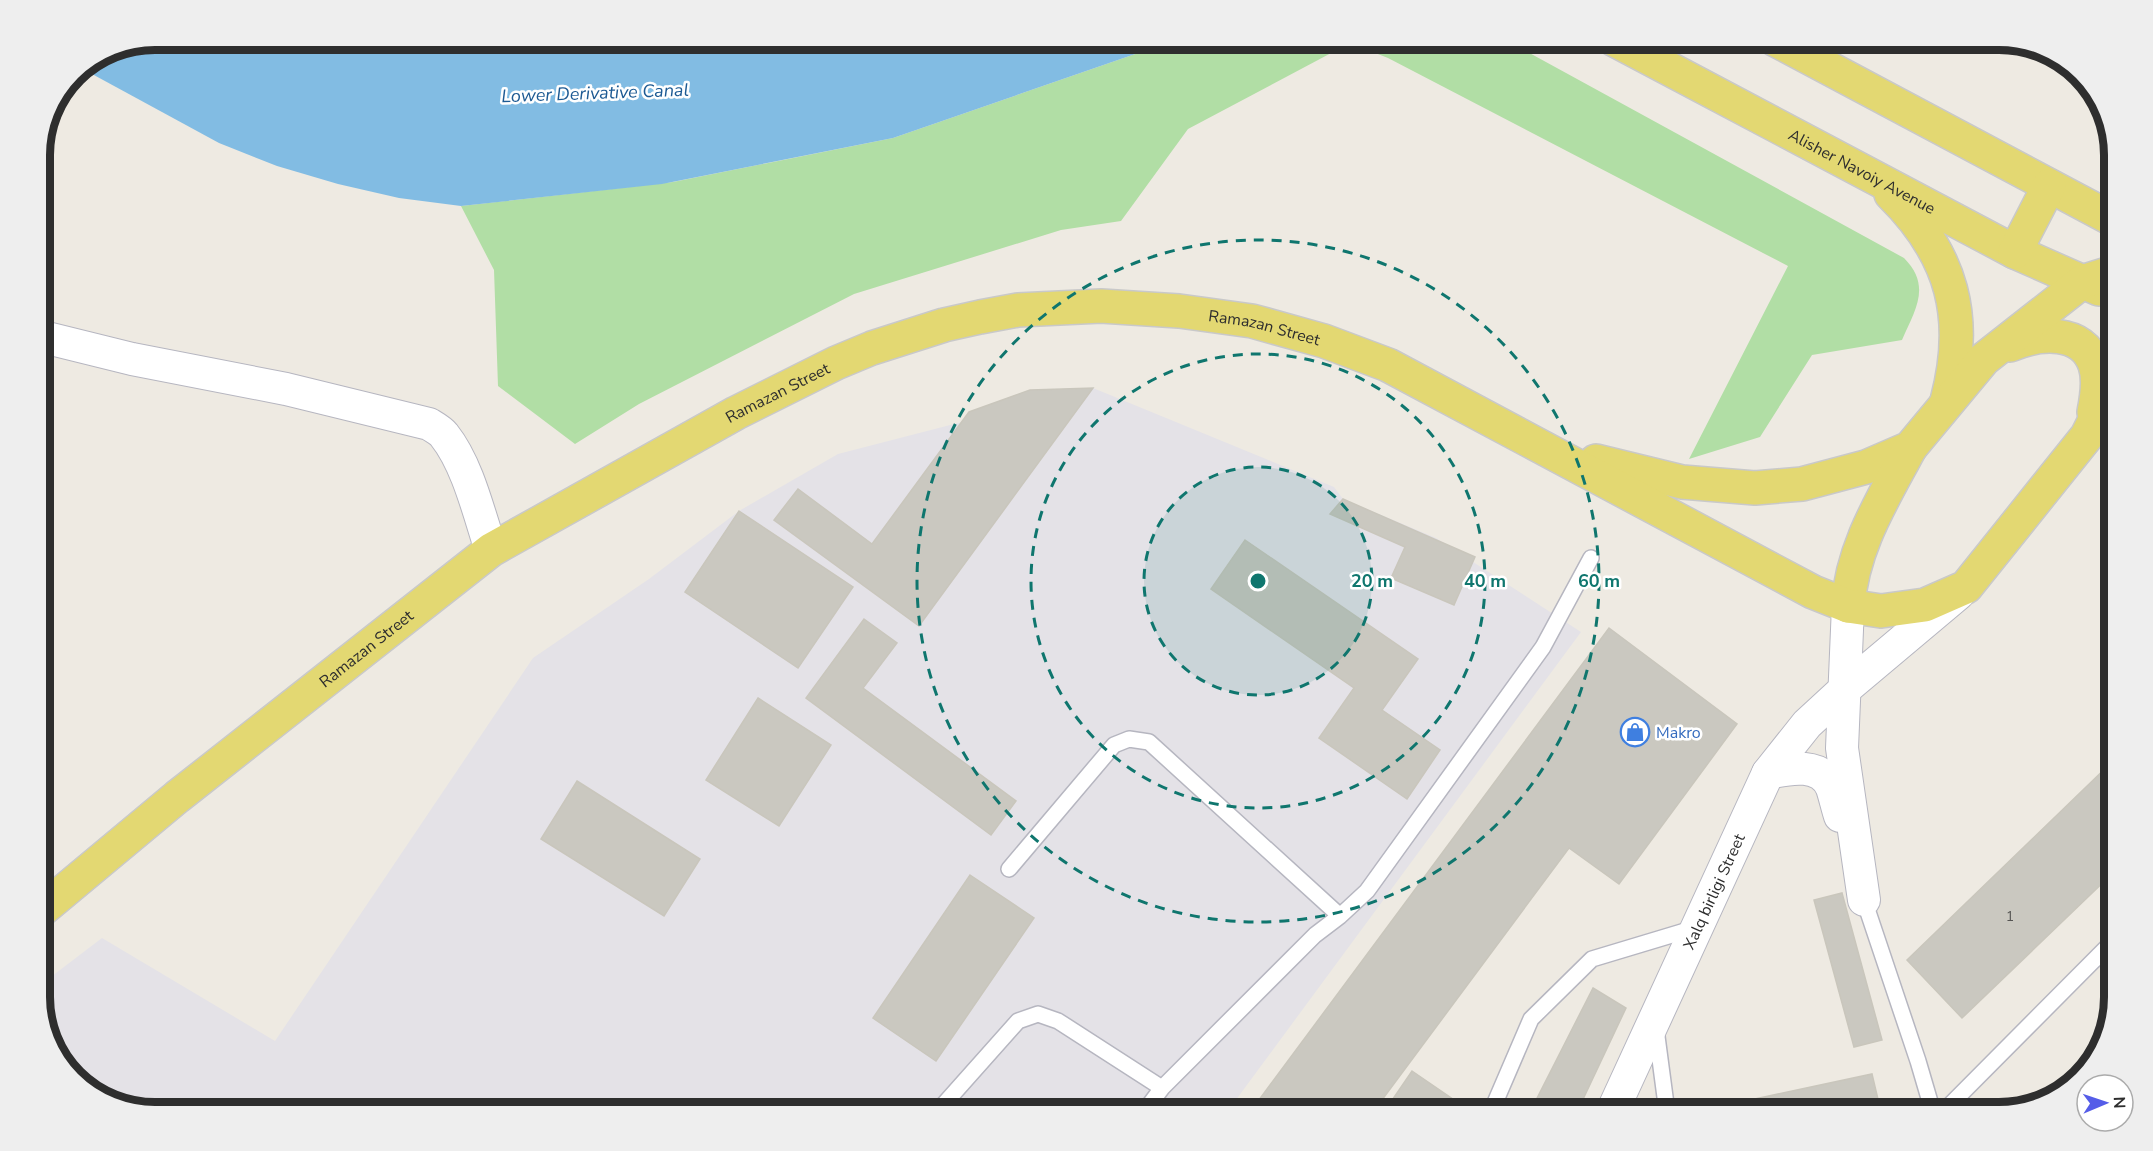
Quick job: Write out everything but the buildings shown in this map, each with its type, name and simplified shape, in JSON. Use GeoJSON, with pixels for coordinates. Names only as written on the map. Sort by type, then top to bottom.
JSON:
{"type":"FeatureCollection","features":[{"type":"Feature","properties":{"kind":"main road","name":"Alisher Navoiy Avenue"},"geometry":{"type":"LineString","coordinates":[[1634,50],[2015,252],[2103,291]]}},
{"type":"Feature","properties":{"kind":"main road"},"geometry":{"type":"LineString","coordinates":[[1795,50],[2103,214]]}},
{"type":"Feature","properties":{"kind":"main road"},"geometry":{"type":"LineString","coordinates":[[1875,178],[1903,206],[1926,234],[1942,260],[1951,287],[1956,316],[1956,345],[1954,374],[1947,404]]}},
{"type":"Feature","properties":{"kind":"main road"},"geometry":{"type":"LineString","coordinates":[[2049,186],[2103,192]]}},
{"type":"Feature","properties":{"kind":"main road"},"geometry":{"type":"LineString","coordinates":[[2015,252],[2049,186]]}},
{"type":"Feature","properties":{"kind":"main road"},"geometry":{"type":"LineString","coordinates":[[1848,606],[1850,587],[1860,548],[1910,448],[1984,359],[2082,282],[2103,275]]}},
{"type":"Feature","properties":{"kind":"main road","name":"Ramazan Street"},"geometry":{"type":"LineString","coordinates":[[50,903],[177,797],[491,550],[736,413],[836,363],[881,345],[944,325],[1018,310],[1080,306],[1139,308],[1252,321],[1290,330],[1357,352],[1388,365],[1783,577],[1848,606],[1881,611],[1910,609],[1939,600],[1966,587]]}},
{"type":"Feature","properties":{"kind":"main road"},"geometry":{"type":"LineString","coordinates":[[1984,359],[2016,342],[2047,335],[2065,337],[2080,345],[2092,358],[2097,376],[2097,394],[2087,436]]}},
{"type":"Feature","properties":{"kind":"main road"},"geometry":{"type":"LineString","coordinates":[[1966,587],[2087,436],[2103,403]]}},
{"type":"Feature","properties":{"kind":"main road"},"geometry":{"type":"LineString","coordinates":[[2087,436],[2103,425]]}},
{"type":"Feature","properties":{"kind":"main road"},"geometry":{"type":"LineString","coordinates":[[1537,444],[1674,481],[1755,488],[1802,484],[1846,474],[1866,468],[1910,448]]}},
{"type":"Feature","properties":{"kind":"street"},"geometry":{"type":"LineString","coordinates":[[50,339],[132,359],[286,389],[429,424],[443,433],[453,449],[468,482],[491,550]]}},
{"type":"Feature","properties":{"kind":"street","name":"Xalq birligi Street"},"geometry":{"type":"LineString","coordinates":[[1617,1102],[1768,773],[1807,724],[1966,587]]}},
{"type":"Feature","properties":{"kind":"street"},"geometry":{"type":"LineString","coordinates":[[1848,606],[1842,748],[1864,900]]}},
{"type":"Feature","properties":{"kind":"street"},"geometry":{"type":"LineString","coordinates":[[1768,773],[1810,769],[1823,775],[1831,786],[1864,900]]}},
{"type":"Feature","properties":{"kind":"lane"},"geometry":{"type":"LineString","coordinates":[[1152,1102],[1162,1088],[1316,935],[1367,891],[1544,647],[1591,558]]}},
{"type":"Feature","properties":{"kind":"lane"},"geometry":{"type":"LineString","coordinates":[[1009,868],[1114,745],[1129,739],[1149,742],[1340,916]]}},
{"type":"Feature","properties":{"kind":"lane"},"geometry":{"type":"LineString","coordinates":[[1864,900],[1930,1102]]}},
{"type":"Feature","properties":{"kind":"lane"},"geometry":{"type":"LineString","coordinates":[[1495,1102],[1531,1018],[1592,959],[1698,927]]}},
{"type":"Feature","properties":{"kind":"lane"},"geometry":{"type":"LineString","coordinates":[[1952,1102],[2104,951]]}},
{"type":"Feature","properties":{"kind":"lane"},"geometry":{"type":"LineString","coordinates":[[2099,956],[2104,960]]}},
{"type":"Feature","properties":{"kind":"lane"},"geometry":{"type":"LineString","coordinates":[[946,1102],[1018,1021],[1038,1014],[1058,1021],[1162,1088]]}},
{"type":"Feature","properties":{"kind":"lane"},"geometry":{"type":"LineString","coordinates":[[1655,1020],[1666,1102]]}},
{"type":"Feature","properties":{"kind":"shaded area"},"geometry":{"type":"Polygon","coordinates":[[[1093,388],[1334,487],[1343,499],[1436,538],[1581,632],[1234,1102],[155,1102],[141,1101],[108,1091],[85,1075],[67,1055],[60,1043],[52,1017],[50,978],[102,938],[275,1041],[533,658],[649,579],[739,511],[838,454],[1093,388]]]}},
{"type":"Feature","properties":{"kind":"green space"},"geometry":{"type":"Polygon","coordinates":[[[1146,50],[1337,50],[1188,129],[1121,221],[1061,230],[854,294],[639,404],[575,444],[498,386],[494,270],[461,206],[673,182],[893,138],[1146,50]]]}},
{"type":"Feature","properties":{"kind":"green space"},"geometry":{"type":"Polygon","coordinates":[[[1368,50],[1524,50],[1904,258],[1917,278],[1919,288],[1916,308],[1902,340],[1812,355],[1760,437],[1689,459],[1788,266],[1388,58],[1368,50]]]}},
{"type":"Feature","properties":{"kind":"water","name":"Lower Derivative Canal"},"geometry":{"type":"Polygon","coordinates":[[[148,50],[1146,50],[893,138],[662,184],[461,206],[399,198],[338,184],[277,166],[219,143],[89,72],[108,60],[121,55],[148,50]]]}},
{"type":"Feature","properties":{"kind":"place","name":"Makro"},"geometry":{"type":"Point","coordinates":[1635,732]}}]}
